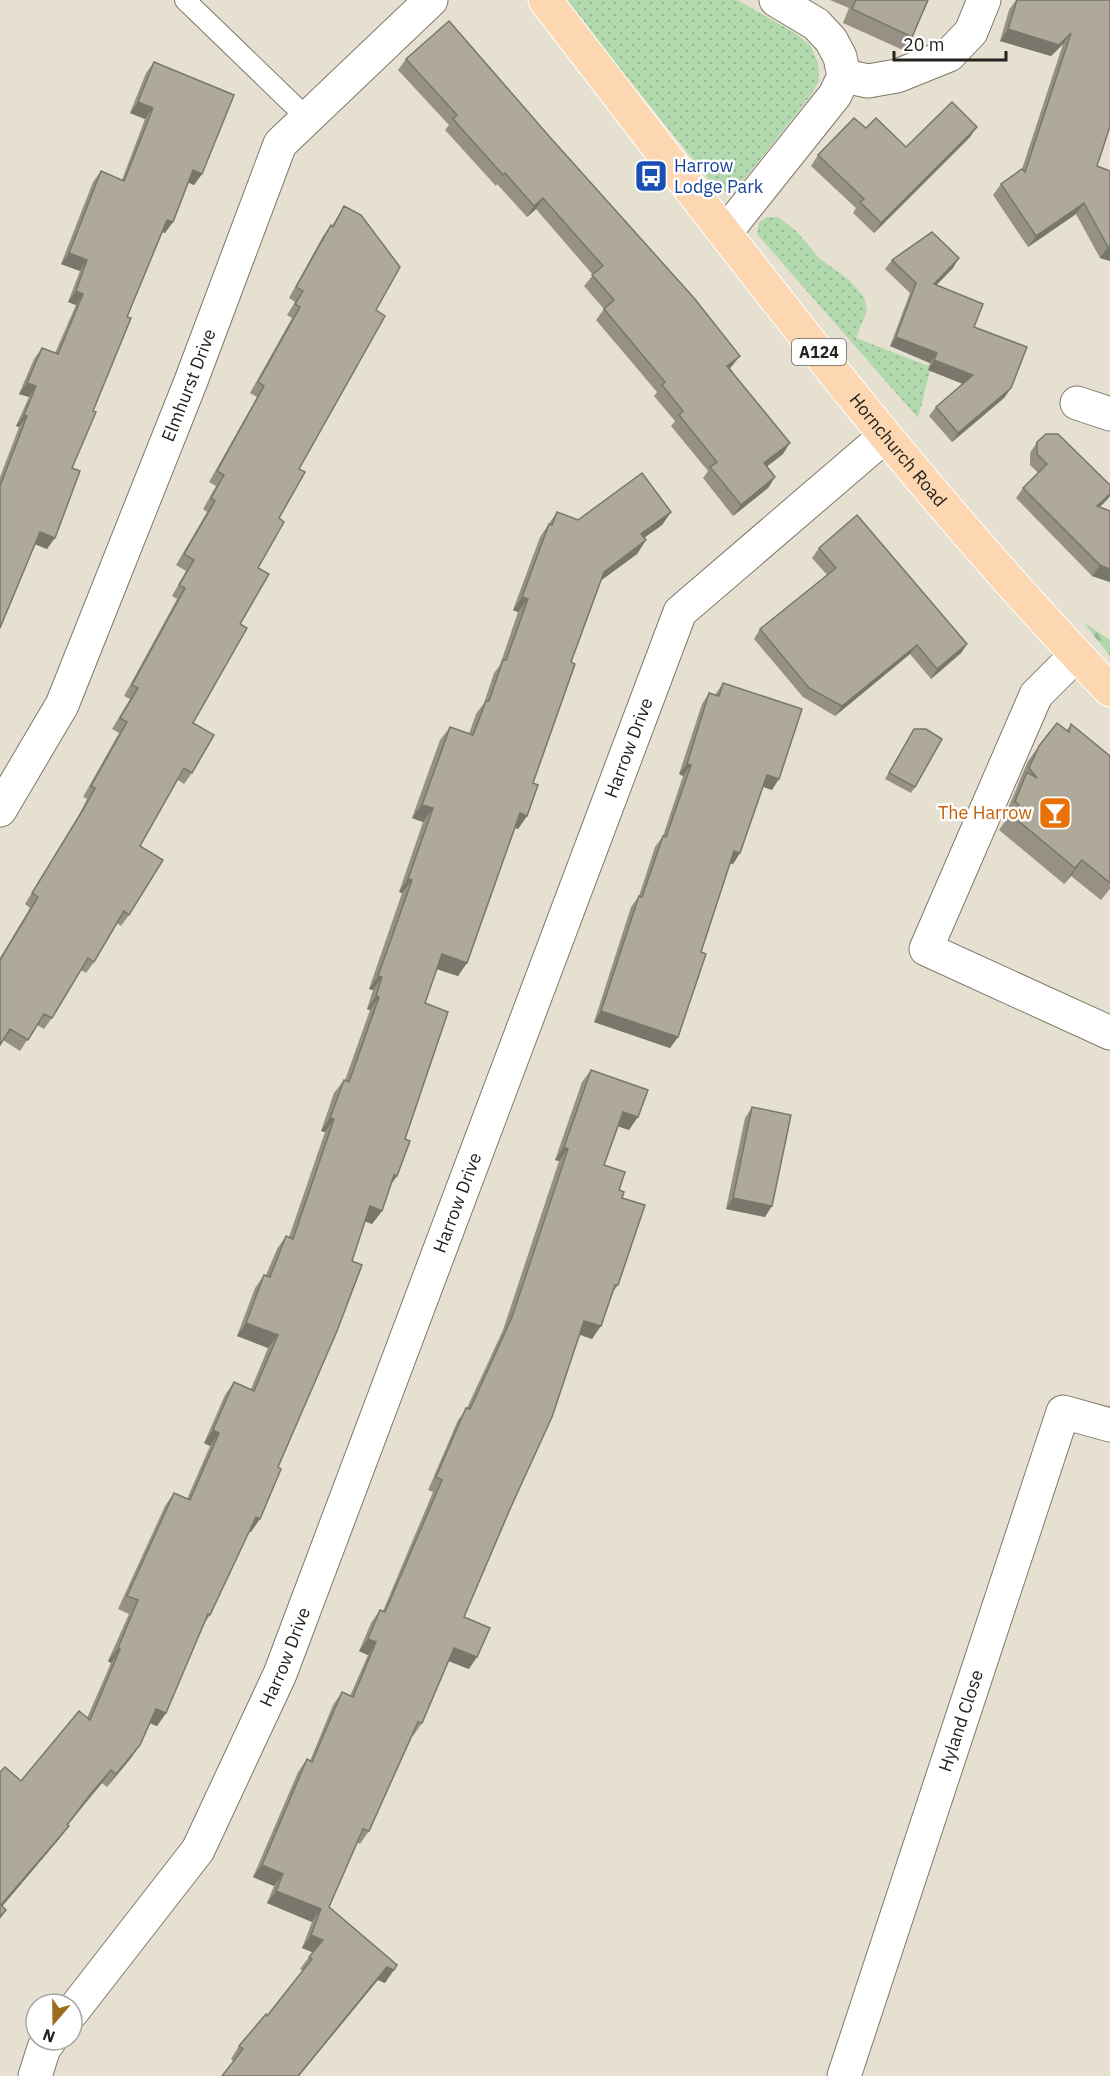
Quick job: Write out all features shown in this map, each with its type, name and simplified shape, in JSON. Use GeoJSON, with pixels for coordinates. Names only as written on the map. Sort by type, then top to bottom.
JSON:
{"type":"FeatureCollection","features":[{"type":"Feature","properties":{"kind":"main road","name":"Hornchurch Road"},"geometry":{"type":"LineString","coordinates":[[545,0],[885,436],[972,539],[1110,690]]}},
{"type":"Feature","properties":{"kind":"street","name":"Elmhurst Drive"},"geometry":{"type":"LineString","coordinates":[[0,810],[62,705],[195,370],[280,144],[431,0]]}},
{"type":"Feature","properties":{"kind":"street"},"geometry":{"type":"LineString","coordinates":[[725,233],[835,95],[844,76],[840,57],[831,40],[816,24],[776,0]]}},
{"type":"Feature","properties":{"kind":"street"},"geometry":{"type":"LineString","coordinates":[[844,76],[868,81],[897,76],[949,55],[971,32],[984,0]]}},
{"type":"Feature","properties":{"kind":"street"},"geometry":{"type":"LineString","coordinates":[[1077,403],[1110,414]]}},
{"type":"Feature","properties":{"kind":"street","name":"Harrow Drive"},"geometry":{"type":"LineString","coordinates":[[84,1997],[198,1850],[279,1674],[680,612],[885,436]]}},
{"type":"Feature","properties":{"kind":"street"},"geometry":{"type":"LineString","coordinates":[[1076,655],[1036,695],[926,948],[1110,1033]]}},
{"type":"Feature","properties":{"kind":"street","name":"Hyland Close"},"geometry":{"type":"LineString","coordinates":[[844,2076],[1064,1412],[1110,1425]]}},
{"type":"Feature","properties":{"kind":"street"},"geometry":{"type":"LineString","coordinates":[[35,2076],[43,2052]]}},
{"type":"Feature","properties":{"kind":"lane"},"geometry":{"type":"LineString","coordinates":[[185,0],[307,118]]}},
{"type":"Feature","properties":{"kind":"green space"},"geometry":{"type":"Polygon","coordinates":[[[564,0],[737,0],[795,33],[810,45],[818,63],[819,81],[811,95],[740,185],[724,192],[718,190],[564,0]]]}},
{"type":"Feature","properties":{"kind":"green space"},"geometry":{"type":"Polygon","coordinates":[[[767,217],[778,217],[796,231],[819,258],[849,280],[864,297],[867,310],[856,338],[931,367],[918,418],[757,234],[759,222],[767,217]]]}},
{"type":"Feature","properties":{"kind":"green space"},"geometry":{"type":"Polygon","coordinates":[[[1083,622],[1110,640],[1110,656],[1083,622]]]}},
{"type":"Feature","properties":{"kind":"building"},"geometry":{"type":"Polygon","coordinates":[[[856,0],[928,0],[912,37],[852,9],[856,0]]]}},
{"type":"Feature","properties":{"kind":"building"},"geometry":{"type":"Polygon","coordinates":[[[1017,0],[1110,0],[1110,126],[1097,166],[1110,171],[1110,247],[1084,203],[1036,236],[1001,184],[1022,169],[1025,172],[1071,33],[1059,45],[1008,29],[1017,0]]]}},
{"type":"Feature","properties":{"kind":"building"},"geometry":{"type":"Polygon","coordinates":[[[449,21],[694,298],[740,356],[727,366],[790,443],[764,463],[775,477],[741,505],[710,467],[717,462],[679,415],[683,411],[662,385],[665,382],[604,309],[614,300],[592,275],[603,266],[543,198],[534,206],[505,173],[503,175],[453,119],[457,115],[406,59],[449,21]]]}},
{"type":"Feature","properties":{"kind":"building"},"geometry":{"type":"Polygon","coordinates":[[[154,62],[234,95],[202,174],[193,170],[173,222],[167,220],[127,317],[131,318],[93,411],[96,412],[72,468],[80,471],[55,538],[40,532],[0,628],[0,486],[36,386],[27,383],[42,348],[58,354],[83,294],[76,291],[87,260],[69,253],[101,171],[124,181],[153,108],[138,102],[154,62]]]}},
{"type":"Feature","properties":{"kind":"building"},"geometry":{"type":"Polygon","coordinates":[[[952,102],[977,127],[881,223],[860,202],[864,199],[818,155],[854,118],[866,128],[876,118],[906,147],[952,102]]]}},
{"type":"Feature","properties":{"kind":"building"},"geometry":{"type":"Polygon","coordinates":[[[344,206],[361,215],[400,267],[376,310],[385,316],[299,469],[305,472],[279,518],[284,522],[258,568],[269,574],[240,624],[247,628],[193,723],[214,735],[192,773],[184,768],[140,846],[163,860],[129,915],[124,911],[94,962],[88,958],[52,1018],[44,1014],[28,1040],[10,1029],[0,1045],[0,960],[38,897],[32,893],[84,808],[95,788],[91,786],[127,722],[120,718],[138,688],[132,685],[185,588],[179,585],[194,560],[184,554],[215,501],[211,498],[224,475],[217,471],[264,386],[258,382],[300,307],[295,304],[303,291],[296,287],[344,206]]]}},
{"type":"Feature","properties":{"kind":"building"},"geometry":{"type":"Polygon","coordinates":[[[932,232],[959,258],[934,284],[983,304],[974,327],[1027,347],[1011,388],[958,433],[936,407],[973,375],[934,360],[937,353],[896,337],[916,283],[892,260],[932,232]]]}},
{"type":"Feature","properties":{"kind":"building"},"geometry":{"type":"Polygon","coordinates":[[[1046,434],[1058,434],[1110,485],[1110,494],[1097,506],[1110,511],[1110,569],[1100,565],[1023,488],[1047,464],[1037,454],[1037,442],[1046,434]]]}},
{"type":"Feature","properties":{"kind":"building"},"geometry":{"type":"Polygon","coordinates":[[[642,473],[671,512],[641,534],[646,540],[604,572],[571,662],[575,664],[533,783],[538,785],[527,816],[520,813],[467,963],[442,954],[425,1003],[448,1012],[405,1139],[410,1141],[397,1176],[394,1175],[382,1211],[370,1206],[352,1261],[362,1265],[337,1331],[278,1467],[281,1469],[260,1519],[256,1517],[210,1615],[208,1614],[166,1713],[156,1709],[140,1745],[116,1774],[111,1770],[89,1796],[67,1825],[69,1826],[1,1905],[6,1910],[0,1917],[0,1772],[5,1767],[21,1781],[79,1711],[90,1720],[138,1600],[127,1596],[174,1493],[190,1500],[219,1433],[213,1430],[234,1382],[254,1391],[278,1335],[246,1323],[264,1275],[270,1277],[286,1236],[293,1239],[334,1119],[330,1118],[344,1080],[349,1082],[379,997],[376,996],[382,977],[378,976],[412,880],[408,879],[433,808],[422,805],[450,727],[473,735],[486,701],[489,701],[503,660],[506,660],[528,599],[522,597],[549,524],[552,525],[557,512],[578,520],[642,473]]]}},
{"type":"Feature","properties":{"kind":"building"},"geometry":{"type":"Polygon","coordinates":[[[857,515],[967,644],[937,669],[917,645],[842,706],[809,688],[760,629],[836,568],[819,548],[857,515]]]}},
{"type":"Feature","properties":{"kind":"building"},"geometry":{"type":"Polygon","coordinates":[[[723,683],[802,709],[779,779],[767,775],[740,853],[734,851],[701,952],[706,954],[678,1037],[601,1011],[639,896],[642,897],[663,836],[666,837],[691,765],[687,764],[709,693],[719,696],[723,683]]]}},
{"type":"Feature","properties":{"kind":"building","name":"The Harrow"},"geometry":{"type":"Polygon","coordinates":[[[1057,723],[1069,732],[1071,724],[1110,756],[1110,883],[1082,860],[1075,868],[1010,814],[1019,805],[1015,801],[1027,772],[1037,778],[1029,768],[1039,746],[1057,723]]]}},
{"type":"Feature","properties":{"kind":"building"},"geometry":{"type":"Polygon","coordinates":[[[914,729],[926,729],[942,739],[915,787],[889,773],[914,729]]]}},
{"type":"Feature","properties":{"kind":"building"},"geometry":{"type":"Polygon","coordinates":[[[591,1070],[648,1090],[638,1117],[623,1112],[604,1165],[625,1172],[619,1190],[624,1192],[622,1198],[645,1205],[618,1285],[615,1285],[601,1326],[584,1321],[552,1417],[464,1617],[490,1628],[477,1657],[454,1648],[422,1723],[418,1722],[369,1831],[363,1829],[329,1907],[397,1965],[394,1970],[387,1967],[298,2076],[222,2076],[243,2049],[239,2046],[266,2014],[267,2016],[312,1959],[309,1957],[323,1940],[311,1935],[321,1909],[276,1891],[283,1874],[262,1865],[307,1759],[312,1762],[342,1692],[353,1697],[376,1642],[368,1639],[380,1610],[385,1612],[442,1480],[436,1477],[466,1408],[470,1409],[512,1317],[568,1149],[564,1147],[591,1070]]]}},
{"type":"Feature","properties":{"kind":"building"},"geometry":{"type":"Polygon","coordinates":[[[752,1107],[791,1115],[772,1206],[733,1198],[752,1107]]]}},
{"type":"Feature","properties":{"kind":"place","name":"Harrow Lodge Park"},"geometry":{"type":"Point","coordinates":[651,176]}},
{"type":"Feature","properties":{"kind":"place","name":"The Harrow"},"geometry":{"type":"Point","coordinates":[1055,813]}}]}
